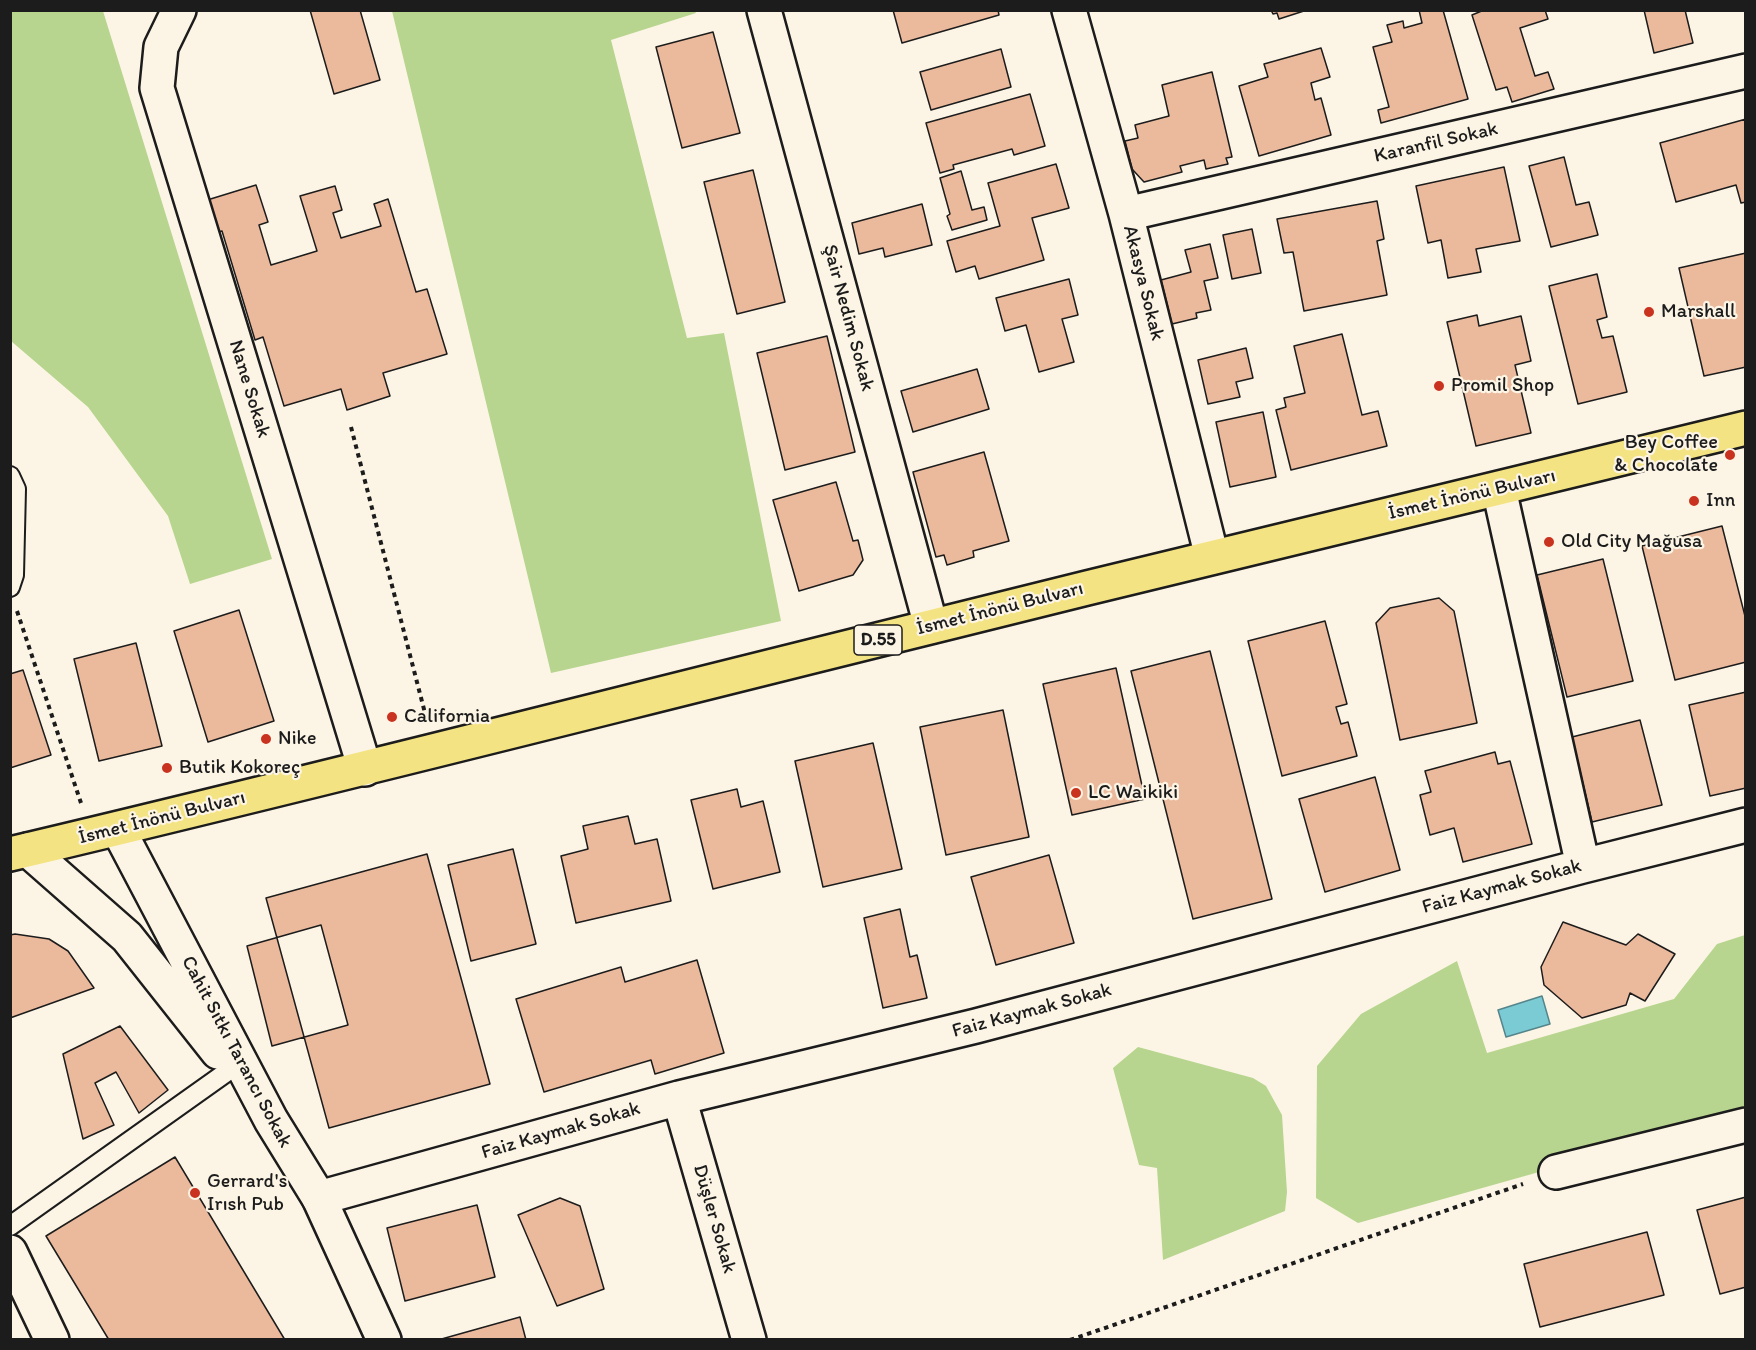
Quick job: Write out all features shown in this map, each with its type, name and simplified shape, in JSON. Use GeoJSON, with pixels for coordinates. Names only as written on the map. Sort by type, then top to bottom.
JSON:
{"type":"FeatureCollection","features":[{"type":"Feature","properties":{"kind":"main road","name":"İsmet İnönü Bulvarı"},"geometry":{"type":"LineString","coordinates":[[19,852],[435,752],[931,626],[1746,428]]}},
{"type":"Feature","properties":{"kind":"street","name":"Nane Sokak"},"geometry":{"type":"LineString","coordinates":[[179,10],[160,47],[157,88],[365,769]]}},
{"type":"Feature","properties":{"kind":"street","name":"Şair Nedim Sokak"},"geometry":{"type":"LineString","coordinates":[[764,10],[931,626]]}},
{"type":"Feature","properties":{"kind":"street","name":"Akasya Sokak"},"geometry":{"type":"LineString","coordinates":[[1069,10],[1126,214],[1212,557]]}},
{"type":"Feature","properties":{"kind":"street","name":"Karanfil Sokak"},"geometry":{"type":"LineString","coordinates":[[1126,214],[1746,71]]}},
{"type":"Feature","properties":{"kind":"street"},"geometry":{"type":"LineString","coordinates":[[1499,489],[1583,866]]}},
{"type":"Feature","properties":{"kind":"street","name":"Faiz Kaymak Sokak"},"geometry":{"type":"LineString","coordinates":[[319,1198],[679,1098],[976,1026],[1746,825]]}},
{"type":"Feature","properties":{"kind":"street","name":"Cahit Sıtkı Tarancı Sokak"},"geometry":{"type":"LineString","coordinates":[[105,832],[271,1120],[319,1198],[384,1340]]}},
{"type":"Feature","properties":{"kind":"street","name":"Cahit Sıtkı Tarancı Sokak"},"geometry":{"type":"LineString","coordinates":[[19,852],[128,937],[271,1120]]}},
{"type":"Feature","properties":{"kind":"street","name":"Düşler Sokak"},"geometry":{"type":"LineString","coordinates":[[679,1098],[749,1340]]}},
{"type":"Feature","properties":{"kind":"street"},"geometry":{"type":"LineString","coordinates":[[1556,1172],[1746,1125]]}},
{"type":"Feature","properties":{"kind":"street"},"geometry":{"type":"LineString","coordinates":[[10,1252],[52,1340]]}},
{"type":"Feature","properties":{"kind":"lane"},"geometry":{"type":"LineString","coordinates":[[10,476],[15,489],[12,594]]}},
{"type":"Feature","properties":{"kind":"lane"},"geometry":{"type":"LineString","coordinates":[[10,1226],[231,1069]]}},
{"type":"Feature","properties":{"kind":"path"},"geometry":{"type":"LineString","coordinates":[[351,427],[435,752]]}},
{"type":"Feature","properties":{"kind":"path"},"geometry":{"type":"LineString","coordinates":[[12,594],[105,832]]}},
{"type":"Feature","properties":{"kind":"path"},"geometry":{"type":"LineString","coordinates":[[1070,1340],[1556,1172]]}},
{"type":"Feature","properties":{"kind":"green space"},"geometry":{"type":"Polygon","coordinates":[[[11,10],[103,11],[272,559],[190,584],[168,516],[88,407],[11,341],[11,10]]]}},
{"type":"Feature","properties":{"kind":"green space"},"geometry":{"type":"Polygon","coordinates":[[[392,11],[695,11],[696,13],[611,40],[687,338],[724,333],[781,621],[551,673],[392,11]]]}},
{"type":"Feature","properties":{"kind":"green space"},"geometry":{"type":"Polygon","coordinates":[[[1745,935],[1745,1114],[1358,1223],[1316,1198],[1317,1066],[1361,1014],[1457,961],[1487,1053],[1674,999],[1717,944],[1745,935]]]}},
{"type":"Feature","properties":{"kind":"green space"},"geometry":{"type":"Polygon","coordinates":[[[1138,1047],[1253,1078],[1266,1086],[1282,1115],[1287,1192],[1285,1211],[1163,1260],[1157,1168],[1139,1165],[1113,1068],[1138,1047]]]}},
{"type":"Feature","properties":{"kind":"water"},"geometry":{"type":"Polygon","coordinates":[[[1542,996],[1550,1024],[1506,1037],[1498,1010],[1542,996]]]}},
{"type":"Feature","properties":{"kind":"building"},"geometry":{"type":"Polygon","coordinates":[[[310,10],[360,10],[380,80],[334,94],[310,10]]]}},
{"type":"Feature","properties":{"kind":"building"},"geometry":{"type":"Polygon","coordinates":[[[893,10],[998,10],[999,15],[902,43],[893,10]]]}},
{"type":"Feature","properties":{"kind":"building"},"geometry":{"type":"Polygon","coordinates":[[[1271,10],[1307,10],[1279,19],[1277,13],[1273,14],[1271,10]]]}},
{"type":"Feature","properties":{"kind":"building"},"geometry":{"type":"Polygon","coordinates":[[[1419,10],[1443,10],[1468,99],[1381,123],[1378,110],[1389,107],[1373,47],[1392,42],[1387,25],[1403,21],[1404,28],[1422,23],[1419,10]]]}},
{"type":"Feature","properties":{"kind":"building"},"geometry":{"type":"Polygon","coordinates":[[[1484,10],[1545,10],[1548,19],[1520,28],[1535,76],[1548,72],[1554,89],[1512,102],[1507,87],[1496,90],[1472,15],[1484,10]]]}},
{"type":"Feature","properties":{"kind":"building"},"geometry":{"type":"Polygon","coordinates":[[[1644,10],[1685,10],[1693,43],[1654,53],[1644,10]]]}},
{"type":"Feature","properties":{"kind":"building"},"geometry":{"type":"Polygon","coordinates":[[[713,32],[740,133],[682,148],[656,47],[713,32]]]}},
{"type":"Feature","properties":{"kind":"building"},"geometry":{"type":"Polygon","coordinates":[[[1321,48],[1330,77],[1311,83],[1315,100],[1321,98],[1331,135],[1259,156],[1239,86],[1268,77],[1264,64],[1321,48]]]}},
{"type":"Feature","properties":{"kind":"building"},"geometry":{"type":"Polygon","coordinates":[[[1001,49],[1011,87],[931,110],[920,72],[1001,49]]]}},
{"type":"Feature","properties":{"kind":"building"},"geometry":{"type":"Polygon","coordinates":[[[1212,72],[1232,157],[1226,158],[1228,164],[1206,169],[1204,160],[1180,166],[1182,172],[1144,182],[1132,169],[1125,141],[1138,138],[1135,125],[1169,116],[1162,85],[1212,72]]]}},
{"type":"Feature","properties":{"kind":"building"},"geometry":{"type":"Polygon","coordinates":[[[1030,94],[1045,146],[1014,155],[1012,149],[953,165],[954,169],[940,173],[926,123],[1030,94]]]}},
{"type":"Feature","properties":{"kind":"building"},"geometry":{"type":"Polygon","coordinates":[[[1746,119],[1746,202],[1741,203],[1736,185],[1676,202],[1660,143],[1746,119]]]}},
{"type":"Feature","properties":{"kind":"building"},"geometry":{"type":"Polygon","coordinates":[[[1564,157],[1576,205],[1589,202],[1598,235],[1551,247],[1529,166],[1564,157]]]}},
{"type":"Feature","properties":{"kind":"building"},"geometry":{"type":"Polygon","coordinates":[[[1056,164],[1069,208],[1032,218],[1044,260],[979,279],[975,266],[956,272],[947,241],[1000,226],[988,183],[1056,164]]]}},
{"type":"Feature","properties":{"kind":"building"},"geometry":{"type":"Polygon","coordinates":[[[1504,167],[1520,241],[1476,249],[1481,272],[1448,278],[1441,240],[1428,243],[1416,186],[1504,167]]]}},
{"type":"Feature","properties":{"kind":"building"},"geometry":{"type":"Polygon","coordinates":[[[753,170],[785,302],[737,314],[704,182],[753,170]]]}},
{"type":"Feature","properties":{"kind":"building"},"geometry":{"type":"Polygon","coordinates":[[[961,171],[972,210],[984,207],[987,220],[952,230],[940,178],[961,171]]]}},
{"type":"Feature","properties":{"kind":"building"},"geometry":{"type":"Polygon","coordinates":[[[256,185],[268,222],[259,225],[271,265],[317,251],[300,196],[335,186],[342,210],[333,213],[341,238],[381,226],[374,204],[388,199],[416,292],[427,289],[447,354],[383,373],[390,396],[347,410],[341,389],[284,406],[263,337],[255,340],[222,231],[214,233],[204,201],[256,185]]]}},
{"type":"Feature","properties":{"kind":"building"},"geometry":{"type":"Polygon","coordinates":[[[1377,201],[1384,239],[1377,241],[1387,295],[1304,311],[1293,252],[1284,253],[1277,219],[1377,201]]]}},
{"type":"Feature","properties":{"kind":"building"},"geometry":{"type":"Polygon","coordinates":[[[922,204],[932,245],[885,257],[883,248],[859,254],[852,223],[922,204]]]}},
{"type":"Feature","properties":{"kind":"building"},"geometry":{"type":"Polygon","coordinates":[[[1252,229],[1261,273],[1232,279],[1223,235],[1252,229]]]}},
{"type":"Feature","properties":{"kind":"building"},"geometry":{"type":"Polygon","coordinates":[[[1210,244],[1218,278],[1204,281],[1211,310],[1196,313],[1197,318],[1172,324],[1161,280],[1191,272],[1185,250],[1210,244]]]}},
{"type":"Feature","properties":{"kind":"building"},"geometry":{"type":"Polygon","coordinates":[[[1746,253],[1746,367],[1704,376],[1679,268],[1746,253]]]}},
{"type":"Feature","properties":{"kind":"building"},"geometry":{"type":"Polygon","coordinates":[[[1597,274],[1607,317],[1597,320],[1602,338],[1613,336],[1627,392],[1578,404],[1549,286],[1597,274]]]}},
{"type":"Feature","properties":{"kind":"building"},"geometry":{"type":"Polygon","coordinates":[[[1069,279],[1078,315],[1062,319],[1074,362],[1039,372],[1026,325],[1005,331],[996,298],[1069,279]]]}},
{"type":"Feature","properties":{"kind":"building"},"geometry":{"type":"Polygon","coordinates":[[[1477,315],[1479,326],[1521,316],[1531,361],[1515,365],[1531,433],[1476,446],[1447,322],[1477,315]]]}},
{"type":"Feature","properties":{"kind":"building"},"geometry":{"type":"Polygon","coordinates":[[[1342,334],[1362,415],[1378,411],[1387,446],[1291,470],[1276,410],[1286,407],[1284,398],[1305,393],[1294,346],[1342,334]]]}},
{"type":"Feature","properties":{"kind":"building"},"geometry":{"type":"Polygon","coordinates":[[[827,336],[855,452],[785,470],[757,353],[827,336]]]}},
{"type":"Feature","properties":{"kind":"building"},"geometry":{"type":"Polygon","coordinates":[[[1246,348],[1253,378],[1236,382],[1240,397],[1208,404],[1198,360],[1246,348]]]}},
{"type":"Feature","properties":{"kind":"building"},"geometry":{"type":"Polygon","coordinates":[[[977,369],[989,409],[913,432],[901,391],[977,369]]]}},
{"type":"Feature","properties":{"kind":"building"},"geometry":{"type":"Polygon","coordinates":[[[1263,412],[1276,477],[1230,487],[1216,422],[1263,412]]]}},
{"type":"Feature","properties":{"kind":"building"},"geometry":{"type":"Polygon","coordinates":[[[984,452],[1009,541],[973,551],[974,557],[947,565],[944,555],[936,557],[913,472],[984,452]]]}},
{"type":"Feature","properties":{"kind":"building"},"geometry":{"type":"Polygon","coordinates":[[[836,482],[853,541],[858,540],[863,560],[853,575],[799,591],[773,500],[836,482]]]}},
{"type":"Feature","properties":{"kind":"building"},"geometry":{"type":"Polygon","coordinates":[[[1722,526],[1746,620],[1746,662],[1675,680],[1642,546],[1722,526]]]}},
{"type":"Feature","properties":{"kind":"building"},"geometry":{"type":"Polygon","coordinates":[[[1603,559],[1633,681],[1567,697],[1537,575],[1603,559]]]}},
{"type":"Feature","properties":{"kind":"building"},"geometry":{"type":"Polygon","coordinates":[[[1439,598],[1454,611],[1477,723],[1400,740],[1376,623],[1390,608],[1439,598]]]}},
{"type":"Feature","properties":{"kind":"building"},"geometry":{"type":"Polygon","coordinates":[[[239,610],[274,721],[208,742],[174,631],[239,610]]]}},
{"type":"Feature","properties":{"kind":"building"},"geometry":{"type":"Polygon","coordinates":[[[1325,621],[1347,704],[1336,707],[1341,724],[1348,722],[1357,756],[1282,776],[1248,641],[1325,621]]]}},
{"type":"Feature","properties":{"kind":"building"},"geometry":{"type":"Polygon","coordinates":[[[136,643],[162,746],[99,761],[74,659],[136,643]]]}},
{"type":"Feature","properties":{"kind":"building"},"geometry":{"type":"Polygon","coordinates":[[[1210,651],[1272,899],[1193,919],[1131,671],[1210,651]]]}},
{"type":"Feature","properties":{"kind":"building"},"geometry":{"type":"Polygon","coordinates":[[[1116,668],[1145,799],[1072,815],[1043,684],[1116,668]]]}},
{"type":"Feature","properties":{"kind":"building"},"geometry":{"type":"Polygon","coordinates":[[[23,670],[51,755],[10,768],[10,674],[23,670]]]}},
{"type":"Feature","properties":{"kind":"building"},"geometry":{"type":"Polygon","coordinates":[[[1746,692],[1746,788],[1710,796],[1689,705],[1746,692]]]}},
{"type":"Feature","properties":{"kind":"building"},"geometry":{"type":"Polygon","coordinates":[[[1003,710],[1029,837],[946,855],[920,727],[1003,710]]]}},
{"type":"Feature","properties":{"kind":"building"},"geometry":{"type":"Polygon","coordinates":[[[1640,720],[1662,805],[1592,822],[1572,737],[1640,720]]]}},
{"type":"Feature","properties":{"kind":"building"},"geometry":{"type":"Polygon","coordinates":[[[873,743],[902,869],[823,887],[795,761],[873,743]]]}},
{"type":"Feature","properties":{"kind":"building"},"geometry":{"type":"Polygon","coordinates":[[[1495,752],[1498,764],[1510,761],[1532,844],[1463,862],[1454,828],[1430,835],[1420,795],[1431,792],[1425,771],[1495,752]]]}},
{"type":"Feature","properties":{"kind":"building"},"geometry":{"type":"Polygon","coordinates":[[[1375,777],[1400,870],[1325,892],[1299,799],[1375,777]]]}},
{"type":"Feature","properties":{"kind":"building"},"geometry":{"type":"Polygon","coordinates":[[[737,789],[741,807],[763,801],[780,872],[713,889],[691,800],[737,789]]]}},
{"type":"Feature","properties":{"kind":"building"},"geometry":{"type":"Polygon","coordinates":[[[628,816],[635,844],[657,839],[671,901],[576,923],[561,856],[588,849],[583,826],[628,816]]]}},
{"type":"Feature","properties":{"kind":"building"},"geometry":{"type":"Polygon","coordinates":[[[513,849],[536,944],[471,961],[448,865],[513,849]]]}},
{"type":"Feature","properties":{"kind":"building"},"geometry":{"type":"Polygon","coordinates":[[[427,854],[490,1084],[329,1128],[266,898],[427,854]]]}},
{"type":"Feature","properties":{"kind":"building"},"geometry":{"type":"Polygon","coordinates":[[[1049,855],[1074,943],[996,965],[971,877],[1049,855]]]}},
{"type":"Feature","properties":{"kind":"building"},"geometry":{"type":"Polygon","coordinates":[[[900,909],[910,957],[917,955],[927,998],[883,1008],[864,918],[900,909]]]}},
{"type":"Feature","properties":{"kind":"building"},"geometry":{"type":"Polygon","coordinates":[[[1563,922],[1626,945],[1638,934],[1675,954],[1645,1001],[1630,993],[1626,1005],[1582,1018],[1544,985],[1541,967],[1563,922]]]}},
{"type":"Feature","properties":{"kind":"building"},"geometry":{"type":"Polygon","coordinates":[[[321,925],[348,1025],[272,1046],[247,946],[321,925]]]}},
{"type":"Feature","properties":{"kind":"building"},"geometry":{"type":"Polygon","coordinates":[[[10,935],[49,939],[68,951],[94,988],[10,1018],[10,935]]]}},
{"type":"Feature","properties":{"kind":"building"},"geometry":{"type":"Polygon","coordinates":[[[697,960],[724,1053],[655,1074],[651,1060],[544,1092],[516,999],[621,967],[625,982],[697,960]]]}},
{"type":"Feature","properties":{"kind":"building"},"geometry":{"type":"Polygon","coordinates":[[[120,1026],[168,1090],[139,1113],[116,1072],[95,1083],[114,1125],[83,1139],[63,1054],[120,1026]]]}},
{"type":"Feature","properties":{"kind":"building"},"geometry":{"type":"Polygon","coordinates":[[[175,1157],[285,1340],[109,1340],[46,1236],[175,1157]]]}},
{"type":"Feature","properties":{"kind":"building"},"geometry":{"type":"Polygon","coordinates":[[[1746,1197],[1746,1287],[1720,1294],[1697,1210],[1746,1197]]]}},
{"type":"Feature","properties":{"kind":"building"},"geometry":{"type":"Polygon","coordinates":[[[560,1198],[580,1206],[604,1289],[557,1306],[518,1215],[560,1198]]]}},
{"type":"Feature","properties":{"kind":"building"},"geometry":{"type":"Polygon","coordinates":[[[477,1205],[495,1277],[405,1301],[387,1228],[477,1205]]]}},
{"type":"Feature","properties":{"kind":"building"},"geometry":{"type":"Polygon","coordinates":[[[1647,1232],[1664,1295],[1540,1327],[1524,1264],[1647,1232]]]}},
{"type":"Feature","properties":{"kind":"building"},"geometry":{"type":"Polygon","coordinates":[[[520,1317],[526,1340],[438,1340],[520,1317]]]}},
{"type":"Feature","properties":{"kind":"place","name":"Marshall"},"geometry":{"type":"Point","coordinates":[1649,312]}},
{"type":"Feature","properties":{"kind":"place","name":"Promil Shop"},"geometry":{"type":"Point","coordinates":[1439,386]}},
{"type":"Feature","properties":{"kind":"place","name":"Bey Coffee & Chocolate"},"geometry":{"type":"Point","coordinates":[1730,455]}},
{"type":"Feature","properties":{"kind":"place","name":"Inn"},"geometry":{"type":"Point","coordinates":[1694,501]}},
{"type":"Feature","properties":{"kind":"place","name":"Old City Mağusa"},"geometry":{"type":"Point","coordinates":[1549,542]}},
{"type":"Feature","properties":{"kind":"place","name":"California"},"geometry":{"type":"Point","coordinates":[392,717]}},
{"type":"Feature","properties":{"kind":"place","name":"Nike"},"geometry":{"type":"Point","coordinates":[266,739]}},
{"type":"Feature","properties":{"kind":"place","name":"Butik Kokoreç"},"geometry":{"type":"Point","coordinates":[167,768]}},
{"type":"Feature","properties":{"kind":"place","name":"LC Waikiki"},"geometry":{"type":"Point","coordinates":[1076,793]}},
{"type":"Feature","properties":{"kind":"place","name":"Gerrard's Irısh Pub"},"geometry":{"type":"Point","coordinates":[195,1193]}}]}
